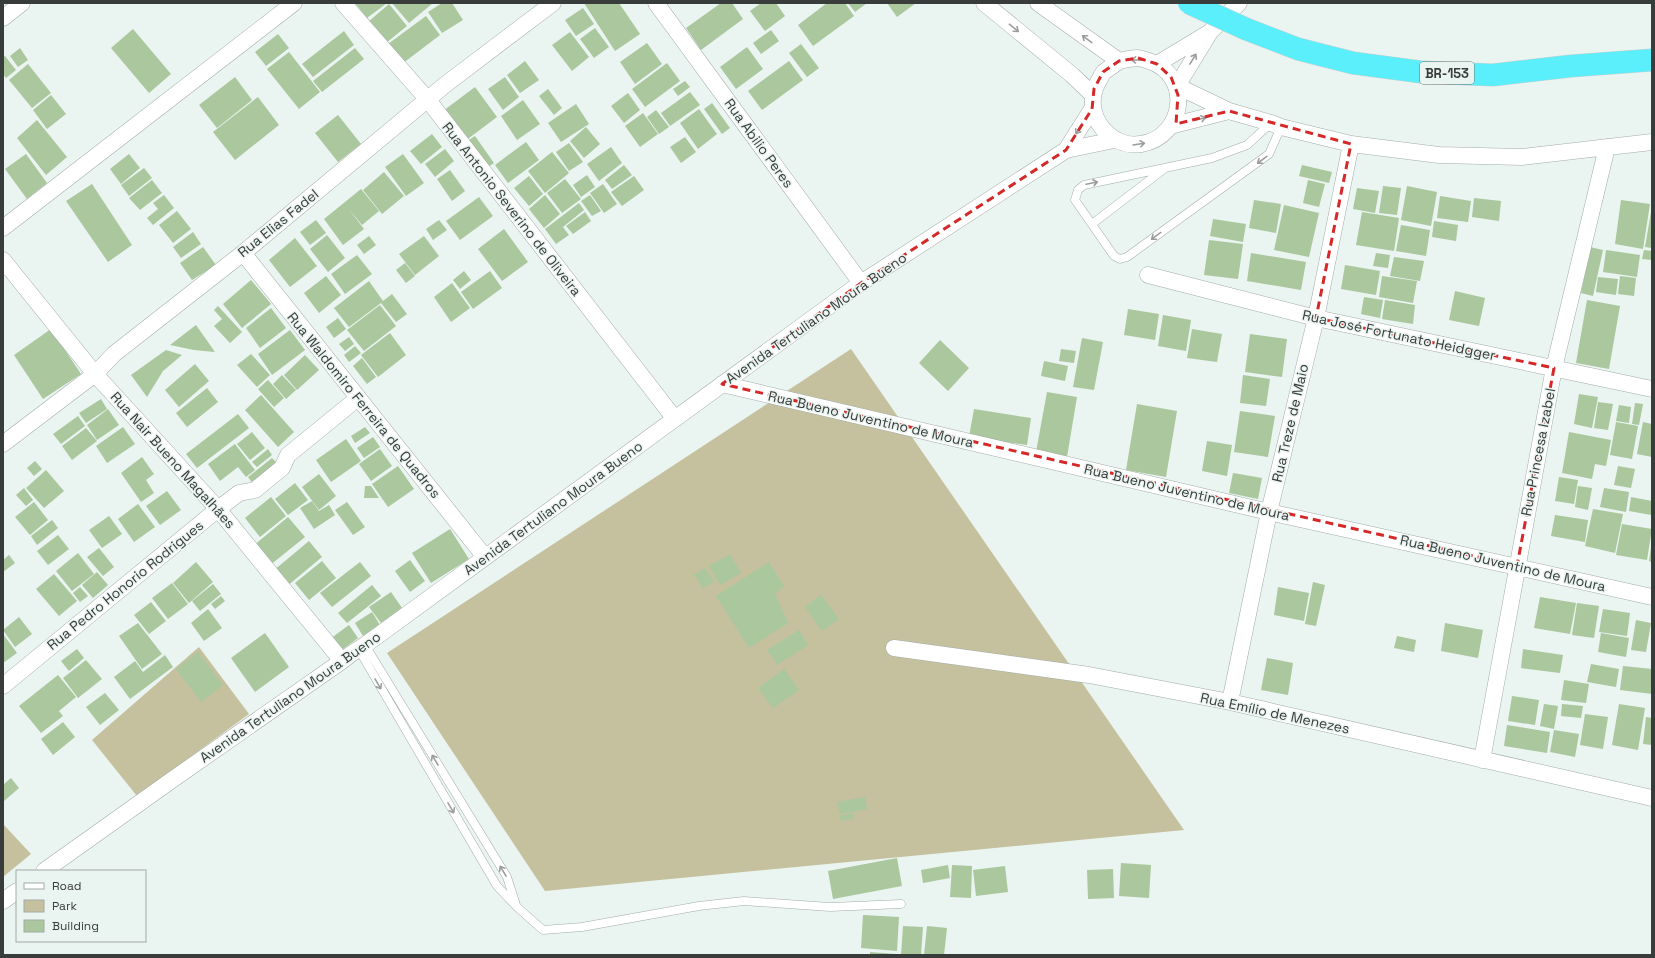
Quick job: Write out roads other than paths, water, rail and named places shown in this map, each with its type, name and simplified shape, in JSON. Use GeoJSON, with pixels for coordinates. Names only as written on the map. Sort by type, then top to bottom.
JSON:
{"type":"FeatureCollection","features":[{"type":"Feature","properties":{"kind":"highway","name":"BR-153"},"geometry":{"type":"LineString","coordinates":[[1189,3],[1246,30],[1298,49],[1353,63],[1421,72],[1494,75],[1571,66],[1652,60]]}},
{"type":"Feature","properties":{"kind":"street"},"geometry":{"type":"LineString","coordinates":[[3,18],[22,3]]}},
{"type":"Feature","properties":{"kind":"street"},"geometry":{"type":"LineString","coordinates":[[3,228],[294,3]]}},
{"type":"Feature","properties":{"kind":"street","name":"Rua Antonio Severino de Oliveira"},"geometry":{"type":"LineString","coordinates":[[343,3],[428,100],[675,419]]}},
{"type":"Feature","properties":{"kind":"street","name":"Rua Elias Fadel"},"geometry":{"type":"LineString","coordinates":[[3,444],[95,374],[114,354],[242,253],[428,100],[553,3]]}},
{"type":"Feature","properties":{"kind":"street","name":"Rua Abilio Peres"},"geometry":{"type":"LineString","coordinates":[[656,3],[861,284]]}},
{"type":"Feature","properties":{"kind":"street"},"geometry":{"type":"LineString","coordinates":[[984,3],[1072,75],[1093,102]]}},
{"type":"Feature","properties":{"kind":"street"},"geometry":{"type":"LineString","coordinates":[[1038,3],[1119,61]]}},
{"type":"Feature","properties":{"kind":"street"},"geometry":{"type":"LineString","coordinates":[[1177,86],[1210,32],[1239,3]]}},
{"type":"Feature","properties":{"kind":"street"},"geometry":{"type":"LineString","coordinates":[[1157,64],[1210,32]]}},
{"type":"Feature","properties":{"kind":"street"},"geometry":{"type":"LineString","coordinates":[[1138,58],[1157,64],[1171,77],[1177,86],[1177,114],[1167,131],[1151,142],[1132,145],[1114,140],[1100,127],[1093,102],[1094,89],[1103,72],[1119,61],[1138,58]]}},
{"type":"Feature","properties":{"kind":"street"},"geometry":{"type":"LineString","coordinates":[[1177,86],[1230,111],[1276,125],[1351,144],[1439,155],[1522,157],[1652,142]]}},
{"type":"Feature","properties":{"kind":"street","name":"Avenida Tertuliano Moura Bueno"},"geometry":{"type":"LineString","coordinates":[[1066,150],[1093,102]]}},
{"type":"Feature","properties":{"kind":"street"},"geometry":{"type":"LineString","coordinates":[[1170,126],[1230,111]]}},
{"type":"Feature","properties":{"kind":"street","name":"Avenida Tertuliano Moura Bueno"},"geometry":{"type":"LineString","coordinates":[[45,870],[342,662],[351,654],[362,648],[861,284],[1066,150],[1114,140]]}},
{"type":"Feature","properties":{"kind":"street","name":"Rua Treze de Maio"},"geometry":{"type":"LineString","coordinates":[[1230,702],[1269,512],[1316,318],[1351,144]]}},
{"type":"Feature","properties":{"kind":"street","name":"Rua Princesa Izabel"},"geometry":{"type":"LineString","coordinates":[[1482,760],[1554,368],[1607,147]]}},
{"type":"Feature","properties":{"kind":"street","name":"Rua Waldomiro Ferreira de Quadros"},"geometry":{"type":"LineString","coordinates":[[242,253],[485,557]]}},
{"type":"Feature","properties":{"kind":"street","name":"Rua Nair Bueno Magalhães"},"geometry":{"type":"LineString","coordinates":[[3,260],[95,374],[218,509],[342,662]]}},
{"type":"Feature","properties":{"kind":"street","name":"Rua José Fortunato Heidgger"},"geometry":{"type":"LineString","coordinates":[[1148,275],[1316,318],[1652,387]]}},
{"type":"Feature","properties":{"kind":"street","name":"Rua Bueno Juventino de Moura"},"geometry":{"type":"LineString","coordinates":[[722,384],[1269,512],[1652,597]]}},
{"type":"Feature","properties":{"kind":"street","name":"Rua Pedro Honorio Rodrigues"},"geometry":{"type":"LineString","coordinates":[[3,686],[218,509],[239,493],[255,490],[282,468],[288,455],[358,398]]}},
{"type":"Feature","properties":{"kind":"street","name":"Rua Emílio de Menezes"},"geometry":{"type":"LineString","coordinates":[[894,648],[1089,675],[1230,702],[1652,798]]}},
{"type":"Feature","properties":{"kind":"street"},"geometry":{"type":"LineString","coordinates":[[3,901],[16,892]]}},
{"type":"Feature","properties":{"kind":"lane"},"geometry":{"type":"LineString","coordinates":[[1276,125],[1269,154],[1127,257],[1120,259],[1114,256],[1075,200],[1078,190],[1084,185],[1212,158],[1247,145],[1276,125]]}},
{"type":"Feature","properties":{"kind":"lane"},"geometry":{"type":"LineString","coordinates":[[1092,224],[1166,168]]}},
{"type":"Feature","properties":{"kind":"lane"},"geometry":{"type":"LineString","coordinates":[[362,648],[497,886],[517,907],[543,930],[582,927],[699,906],[744,901],[830,907],[901,904]]}},
{"type":"Feature","properties":{"kind":"lane"},"geometry":{"type":"LineString","coordinates":[[362,648],[507,877],[517,907]]}}]}
